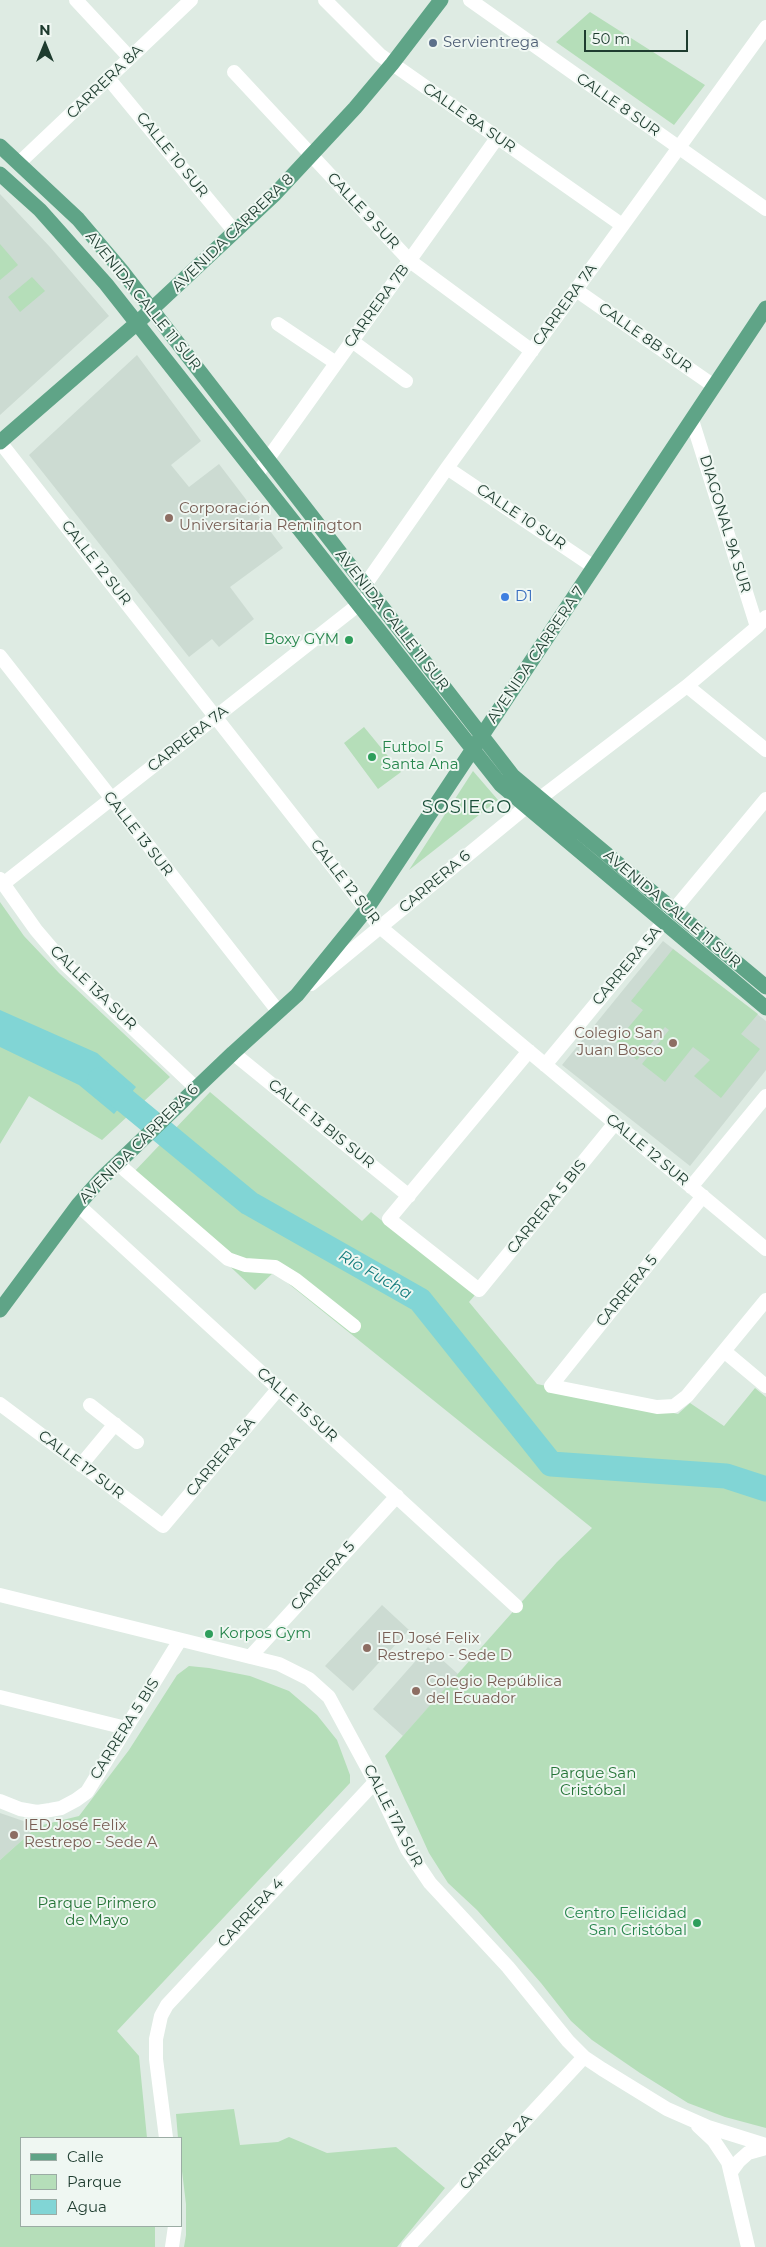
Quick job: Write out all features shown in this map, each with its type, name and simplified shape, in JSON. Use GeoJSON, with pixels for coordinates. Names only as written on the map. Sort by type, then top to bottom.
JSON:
{"type":"FeatureCollection","features":[{"type":"Feature","properties":{"kind":"main road","name":"AVENIDA CARRERA 8"},"geometry":{"type":"LineString","coordinates":[[0,442],[137,323],[235,232],[312,155],[392,64],[441,0]]}},
{"type":"Feature","properties":{"kind":"main road","name":"AVENIDA CALLE 11 SUR"},"geometry":{"type":"LineString","coordinates":[[0,146],[78,220],[152,309],[533,803],[663,922],[766,1008]]}},
{"type":"Feature","properties":{"kind":"main road","name":"AVENIDA CALLE 11 SUR"},"geometry":{"type":"LineString","coordinates":[[0,174],[40,210],[75,248],[137,323],[501,785],[533,803],[673,910],[766,987]]}},
{"type":"Feature","properties":{"kind":"main road","name":"AVENIDA CARRERA 7"},"geometry":{"type":"LineString","coordinates":[[297,995],[366,910],[766,308]]}},
{"type":"Feature","properties":{"kind":"main road","name":"AVENIDA CARRERA 6"},"geometry":{"type":"LineString","coordinates":[[0,1310],[78,1205],[118,1162],[297,995]]}},
{"type":"Feature","properties":{"kind":"street"},"geometry":{"type":"LineString","coordinates":[[76,0],[130,58]]}},
{"type":"Feature","properties":{"kind":"street","name":"CARRERA 8A"},"geometry":{"type":"LineString","coordinates":[[20,163],[191,0]]}},
{"type":"Feature","properties":{"kind":"street","name":"CALLE 8A SUR"},"geometry":{"type":"LineString","coordinates":[[325,0],[372,48],[392,64],[622,225]]}},
{"type":"Feature","properties":{"kind":"street","name":"CALLE 8 SUR"},"geometry":{"type":"LineString","coordinates":[[470,0],[766,209]]}},
{"type":"Feature","properties":{"kind":"street","name":"CARRERA 7A"},"geometry":{"type":"LineString","coordinates":[[2,882],[111,800],[360,605],[447,468],[766,27]]}},
{"type":"Feature","properties":{"kind":"street","name":"CALLE 9 SUR"},"geometry":{"type":"LineString","coordinates":[[234,72],[410,260],[532,351]]}},
{"type":"Feature","properties":{"kind":"street","name":"CALLE 10 SUR"},"geometry":{"type":"LineString","coordinates":[[108,78],[235,232]]}},
{"type":"Feature","properties":{"kind":"street","name":"CARRERA 7B"},"geometry":{"type":"LineString","coordinates":[[257,474],[498,138]]}},
{"type":"Feature","properties":{"kind":"street","name":"CALLE 8B SUR"},"geometry":{"type":"LineString","coordinates":[[576,290],[714,386]]}},
{"type":"Feature","properties":{"kind":"street"},"geometry":{"type":"LineString","coordinates":[[278,324],[336,363]]}},
{"type":"Feature","properties":{"kind":"street"},"geometry":{"type":"LineString","coordinates":[[352,341],[406,381]]}},
{"type":"Feature","properties":{"kind":"street","name":"DIAGONAL 9A SUR"},"geometry":{"type":"LineString","coordinates":[[692,420],[761,622]]}},
{"type":"Feature","properties":{"kind":"street","name":"CALLE 12 SUR"},"geometry":{"type":"LineString","coordinates":[[0,442],[380,927],[766,1249]]}},
{"type":"Feature","properties":{"kind":"street","name":"CALLE 10 SUR"},"geometry":{"type":"LineString","coordinates":[[447,468],[594,567]]}},
{"type":"Feature","properties":{"kind":"street","name":"CARRERA 6"},"geometry":{"type":"LineString","coordinates":[[297,995],[533,803],[686,686],[761,622]]}},
{"type":"Feature","properties":{"kind":"street","name":"CALLE 13 SUR"},"geometry":{"type":"LineString","coordinates":[[0,656],[278,1011]]}},
{"type":"Feature","properties":{"kind":"street"},"geometry":{"type":"LineString","coordinates":[[686,686],[766,750]]}},
{"type":"Feature","properties":{"kind":"street","name":"CARRERA 5A"},"geometry":{"type":"LineString","coordinates":[[545,1065],[766,799]]}},
{"type":"Feature","properties":{"kind":"street","name":"CALLE 13A SUR"},"geometry":{"type":"LineString","coordinates":[[2,882],[36,930],[65,964],[196,1088]]}},
{"type":"Feature","properties":{"kind":"street"},"geometry":{"type":"LineString","coordinates":[[409,1196],[529,1051]]}},
{"type":"Feature","properties":{"kind":"street","name":"CALLE 13 BIS SUR"},"geometry":{"type":"LineString","coordinates":[[233,1053],[409,1196]]}},
{"type":"Feature","properties":{"kind":"street"},"geometry":{"type":"LineString","coordinates":[[691,1187],[766,1096]]}},
{"type":"Feature","properties":{"kind":"street","name":"CARRERA 5 BIS"},"geometry":{"type":"LineString","coordinates":[[409,1196],[389,1219],[479,1290],[615,1123]]}},
{"type":"Feature","properties":{"kind":"street"},"geometry":{"type":"LineString","coordinates":[[118,1162],[228,1259],[245,1265],[275,1267],[296,1280],[354,1326]]}},
{"type":"Feature","properties":{"kind":"street","name":"CARRERA 5"},"geometry":{"type":"LineString","coordinates":[[703,1196],[551,1386],[667,1408],[681,1403],[724,1351]]}},
{"type":"Feature","properties":{"kind":"street","name":"CALLE 15 SUR"},"geometry":{"type":"LineString","coordinates":[[78,1205],[516,1606]]}},
{"type":"Feature","properties":{"kind":"street"},"geometry":{"type":"LineString","coordinates":[[766,1300],[724,1351],[766,1386]]}},
{"type":"Feature","properties":{"kind":"street","name":"CARRERA 5A"},"geometry":{"type":"LineString","coordinates":[[163,1526],[279,1388]]}},
{"type":"Feature","properties":{"kind":"street","name":"CALLE 17 SUR"},"geometry":{"type":"LineString","coordinates":[[0,1404],[163,1526]]}},
{"type":"Feature","properties":{"kind":"street"},"geometry":{"type":"LineString","coordinates":[[90,1405],[137,1442]]}},
{"type":"Feature","properties":{"kind":"street"},"geometry":{"type":"LineString","coordinates":[[81,1465],[115,1424]]}},
{"type":"Feature","properties":{"kind":"street","name":"CARRERA 5"},"geometry":{"type":"LineString","coordinates":[[250,1657],[397,1496]]}},
{"type":"Feature","properties":{"kind":"street","name":"CALLE 17A SUR"},"geometry":{"type":"LineString","coordinates":[[0,1595],[289,1668],[319,1687],[336,1710],[376,1782],[407,1849],[430,1883],[508,1967],[568,2041],[584,2056],[667,2109],[694,2122],[766,2146]]}},
{"type":"Feature","properties":{"kind":"street","name":"CARRERA 5 BIS"},"geometry":{"type":"LineString","coordinates":[[0,1801],[20,1809],[37,1812],[61,1808],[87,1792],[180,1640]]}},
{"type":"Feature","properties":{"kind":"street"},"geometry":{"type":"LineString","coordinates":[[0,1698],[126,1728]]}},
{"type":"Feature","properties":{"kind":"street","name":"CARRERA 4"},"geometry":{"type":"LineString","coordinates":[[166,2137],[156,2059],[156,2039],[161,2016],[173,1996],[376,1782]]}},
{"type":"Feature","properties":{"kind":"street","name":"CARRERA 2A"},"geometry":{"type":"LineString","coordinates":[[408,2247],[584,2056]]}},
{"type":"Feature","properties":{"kind":"street"},"geometry":{"type":"LineString","coordinates":[[694,2122],[723,2153],[731,2172],[748,2247]]}},
{"type":"Feature","properties":{"kind":"street"},"geometry":{"type":"LineString","coordinates":[[731,2172],[738,2160],[748,2153],[766,2146]]}},
{"type":"Feature","properties":{"kind":"street"},"geometry":{"type":"LineString","coordinates":[[172,2247],[175,2227]]}},
{"type":"Feature","properties":{"kind":"shaded area"},"geometry":{"type":"Polygon","coordinates":[[[0,194],[50,247],[109,316],[0,415],[0,194]]]}},
{"type":"Feature","properties":{"kind":"shaded area","name":"Corporación Universitaria Remington"},"geometry":{"type":"Polygon","coordinates":[[[137,355],[201,441],[171,465],[189,487],[219,464],[283,548],[230,587],[254,619],[219,647],[212,639],[189,657],[29,455],[137,355]]]}},
{"type":"Feature","properties":{"kind":"shaded area","name":"Colegio San Juan Bosco"},"geometry":{"type":"Polygon","coordinates":[[[663,941],[766,1021],[766,1070],[690,1166],[562,1065],[663,941]]]}},
{"type":"Feature","properties":{"kind":"shaded area","name":"IED José Felix Restrepo - Sede D"},"geometry":{"type":"Polygon","coordinates":[[[382,1605],[409,1630],[353,1691],[325,1666],[382,1605]]]}},
{"type":"Feature","properties":{"kind":"shaded area","name":"Colegio República del Ecuador"},"geometry":{"type":"Polygon","coordinates":[[[428,1647],[458,1674],[403,1736],[373,1709],[428,1647]]]}},
{"type":"Feature","properties":{"kind":"shaded area","name":"IED José Felix Restrepo - Sede A"},"geometry":{"type":"Polygon","coordinates":[[[0,1813],[38,1826],[0,1860],[0,1813]]]}},
{"type":"Feature","properties":{"kind":"green space"},"geometry":{"type":"Polygon","coordinates":[[[590,12],[705,85],[674,125],[556,42],[590,12]]]}},
{"type":"Feature","properties":{"kind":"green space"},"geometry":{"type":"Polygon","coordinates":[[[0,244],[18,265],[0,280],[0,244]]]}},
{"type":"Feature","properties":{"kind":"green space"},"geometry":{"type":"Polygon","coordinates":[[[32,277],[45,291],[20,312],[8,297],[32,277]]]}},
{"type":"Feature","properties":{"kind":"green space","name":"Futbol 5 Santa Ana"},"geometry":{"type":"Polygon","coordinates":[[[364,727],[401,772],[378,789],[344,743],[364,727]]]}},
{"type":"Feature","properties":{"kind":"green space"},"geometry":{"type":"Polygon","coordinates":[[[473,771],[498,800],[409,870],[473,771]]]}},
{"type":"Feature","properties":{"kind":"green space"},"geometry":{"type":"Polygon","coordinates":[[[0,902],[24,936],[59,973],[170,1077],[102,1140],[29,1096],[0,1144],[0,902]]]}},
{"type":"Feature","properties":{"kind":"green space"},"geometry":{"type":"Polygon","coordinates":[[[673,949],[758,1014],[741,1034],[760,1049],[721,1098],[694,1076],[710,1060],[693,1047],[665,1082],[642,1064],[669,1030],[665,1027],[637,1060],[616,1042],[643,1010],[631,1001],[673,949]]]}},
{"type":"Feature","properties":{"kind":"green space","name":"Parque San Cristóbal"},"geometry":{"type":"Polygon","coordinates":[[[210,1092],[362,1221],[371,1212],[475,1295],[469,1302],[537,1384],[678,1414],[690,1403],[724,1426],[755,1388],[766,1397],[766,2128],[725,2117],[688,2103],[592,2040],[571,2021],[541,1983],[477,1910],[448,1883],[429,1853],[385,1756],[557,1562],[592,1528],[274,1272],[255,1290],[132,1174],[210,1092]]]}},
{"type":"Feature","properties":{"kind":"green space","name":"Parque Primero de Mayo"},"geometry":{"type":"Polygon","coordinates":[[[189,1666],[209,1668],[250,1676],[289,1691],[317,1715],[337,1740],[350,1775],[350,1783],[117,2031],[139,2056],[147,2137],[20,2137],[20,2227],[155,2227],[155,2247],[0,2247],[0,1860],[38,1826],[79,1816],[129,1750],[177,1675],[189,1666]]]}},
{"type":"Feature","properties":{"kind":"green space"},"geometry":{"type":"Polygon","coordinates":[[[234,2109],[240,2145],[278,2142],[289,2137],[327,2153],[396,2147],[445,2188],[397,2247],[184,2247],[186,2204],[182,2171],[182,2137],[178,2137],[176,2114],[234,2109]]]}},
{"type":"Feature","properties":{"kind":"water"},"geometry":{"type":"Polygon","coordinates":[[[0,1010],[97,1053],[136,1087],[114,1114],[79,1085],[0,1047],[0,1010]]]}},
{"type":"Feature","properties":{"kind":"waterway","name":"Río Fucha"},"geometry":{"type":"LineString","coordinates":[[100,1080],[249,1203],[420,1300],[551,1464],[726,1476],[766,1489]]}},
{"type":"Feature","properties":{"kind":"place","name":"Servientrega"},"geometry":{"type":"Point","coordinates":[433,43]}},
{"type":"Feature","properties":{"kind":"place","name":"Corporación Universitaria Remington"},"geometry":{"type":"Point","coordinates":[169,518]}},
{"type":"Feature","properties":{"kind":"place","name":"D1"},"geometry":{"type":"Point","coordinates":[505,597]}},
{"type":"Feature","properties":{"kind":"place","name":"Boxy GYM"},"geometry":{"type":"Point","coordinates":[349,640]}},
{"type":"Feature","properties":{"kind":"place","name":"Futbol 5 Santa Ana"},"geometry":{"type":"Point","coordinates":[372,757]}},
{"type":"Feature","properties":{"kind":"place","name":"Colegio San Juan Bosco"},"geometry":{"type":"Point","coordinates":[673,1043]}},
{"type":"Feature","properties":{"kind":"place","name":"Korpos Gym"},"geometry":{"type":"Point","coordinates":[209,1634]}},
{"type":"Feature","properties":{"kind":"place","name":"IED José Felix Restrepo - Sede D"},"geometry":{"type":"Point","coordinates":[367,1648]}},
{"type":"Feature","properties":{"kind":"place","name":"Colegio República del Ecuador"},"geometry":{"type":"Point","coordinates":[416,1691]}},
{"type":"Feature","properties":{"kind":"place","name":"IED José Felix Restrepo - Sede A"},"geometry":{"type":"Point","coordinates":[14,1835]}},
{"type":"Feature","properties":{"kind":"place","name":"Centro Felicidad San Cristóbal"},"geometry":{"type":"Point","coordinates":[697,1923]}},
{"type":"Feature","properties":{"kind":"district","name":"SOSIEGO"},"geometry":{"type":"Point","coordinates":[467,808]}}]}
